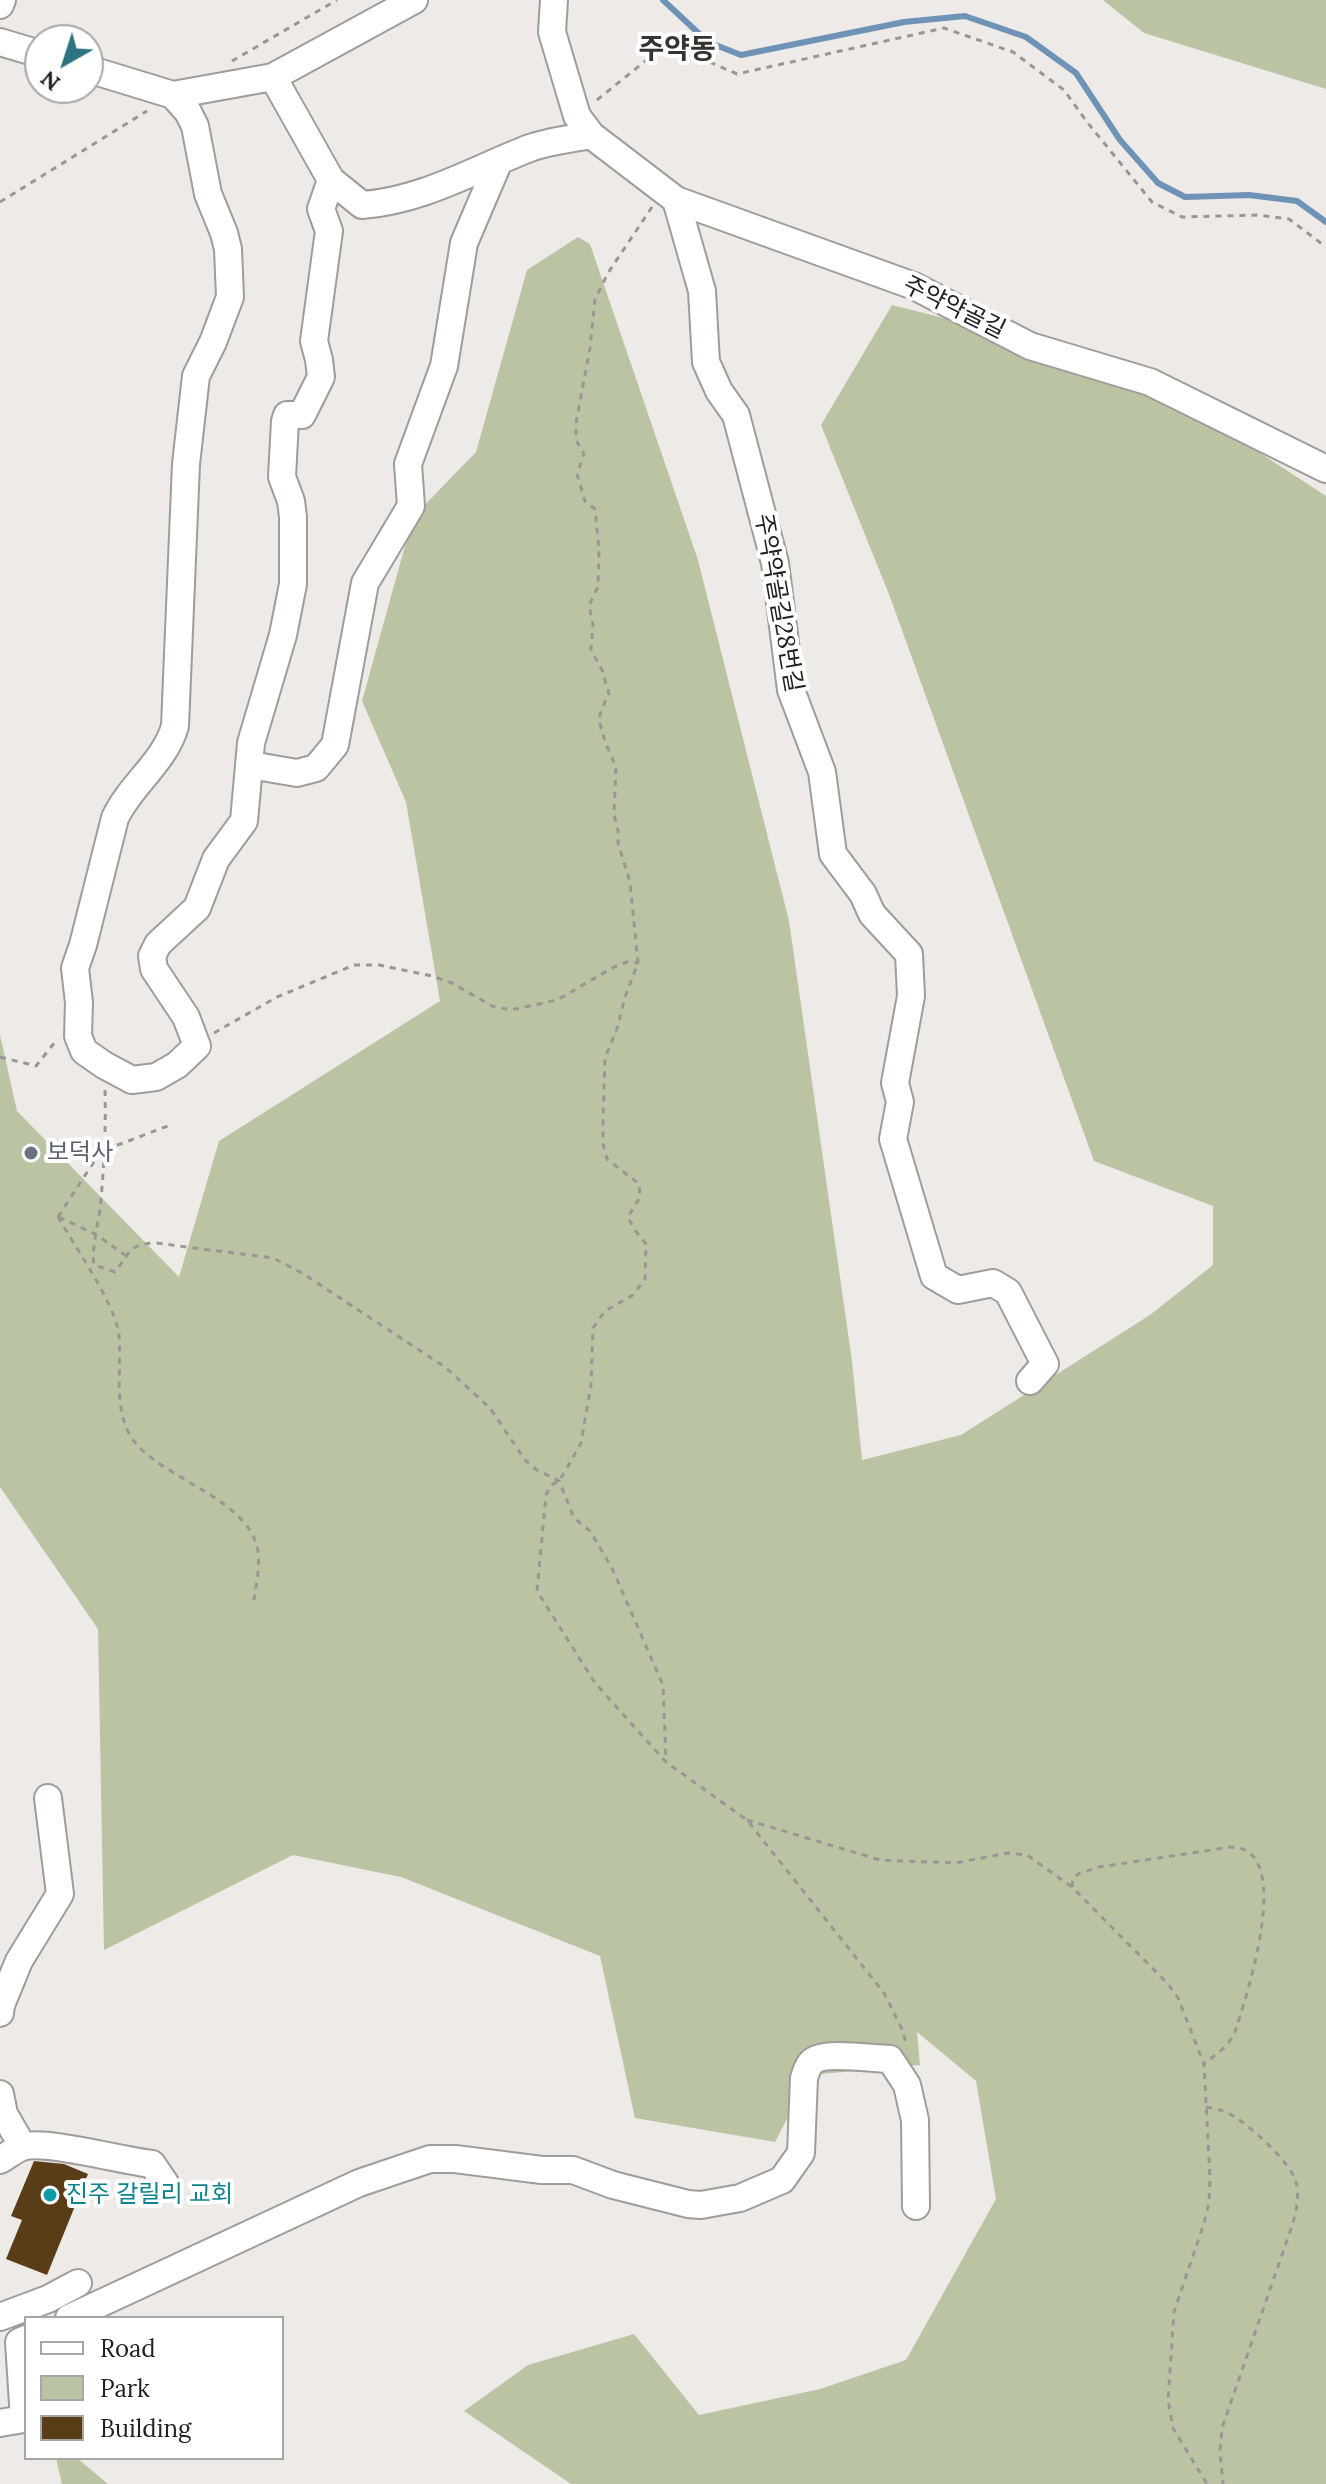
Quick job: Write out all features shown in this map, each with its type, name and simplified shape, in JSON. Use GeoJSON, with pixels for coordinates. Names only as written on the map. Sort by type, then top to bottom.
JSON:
{"type":"FeatureCollection","features":[{"type":"Feature","properties":{"kind":"street"},"geometry":{"type":"LineString","coordinates":[[104,74],[173,95],[273,77],[414,0]]}},
{"type":"Feature","properties":{"kind":"street"},"geometry":{"type":"LineString","coordinates":[[273,77],[331,180],[362,205],[390,203],[466,176],[584,126],[552,32],[554,0]]}},
{"type":"Feature","properties":{"kind":"street"},"geometry":{"type":"LineString","coordinates":[[0,42],[24,49]]}},
{"type":"Feature","properties":{"kind":"street"},"geometry":{"type":"LineString","coordinates":[[173,95],[195,126],[208,194],[228,249],[230,297],[196,376],[186,464],[175,726],[167,745],[123,800],[115,818],[75,968],[78,1036],[84,1051],[132,1080],[156,1077],[177,1065],[197,1046],[186,1017],[154,969],[152,956],[158,944],[197,908],[216,859],[244,821],[251,743],[283,635],[293,584],[293,517],[282,477],[281,458],[287,415],[302,415],[321,377],[314,341],[329,231],[321,209],[331,180]]}},
{"type":"Feature","properties":{"kind":"street","name":"주약약골길"},"geometry":{"type":"LineString","coordinates":[[584,126],[670,196],[914,286],[1030,346],[1150,382],[1326,469]]}},
{"type":"Feature","properties":{"kind":"street"},"geometry":{"type":"LineString","coordinates":[[250,765],[297,773],[316,768],[335,745],[365,583],[411,506],[408,464],[444,366],[464,243],[499,161]]}},
{"type":"Feature","properties":{"kind":"street","name":"주약약골길28번길"},"geometry":{"type":"LineString","coordinates":[[670,196],[702,291],[706,362],[719,391],[736,415],[775,563],[791,690],[822,772],[833,854],[863,894],[872,914],[909,954],[911,996],[895,1083],[900,1102],[893,1139],[934,1276],[958,1290],[993,1283],[1008,1292],[1045,1364],[1030,1381]]}},
{"type":"Feature","properties":{"kind":"street"},"geometry":{"type":"LineString","coordinates":[[0,2013],[19,1961],[60,1894],[48,1798]]}},
{"type":"Feature","properties":{"kind":"street"},"geometry":{"type":"LineString","coordinates":[[73,2316],[359,2183],[430,2159],[573,2170],[613,2185],[688,2204],[716,2204],[740,2198],[782,2180],[801,2153],[804,2078],[812,2062],[828,2056],[890,2059],[907,2085],[915,2120],[916,2206]]}},
{"type":"Feature","properties":{"kind":"street"},"geometry":{"type":"LineString","coordinates":[[0,2094],[11,2153],[45,2145],[152,2164],[165,2183]]}},
{"type":"Feature","properties":{"kind":"street"},"geometry":{"type":"LineString","coordinates":[[0,2317],[48,2299],[78,2283]]}},
{"type":"Feature","properties":{"kind":"street"},"geometry":{"type":"LineString","coordinates":[[0,2423],[24,2419],[19,2342],[24,2340]]}},
{"type":"Feature","properties":{"kind":"path"},"geometry":{"type":"LineString","coordinates":[[584,126],[659,50],[698,57],[737,74],[944,28],[1013,52],[1064,90],[1152,202],[1182,217],[1257,215],[1289,219],[1326,247]]}},
{"type":"Feature","properties":{"kind":"path"},"geometry":{"type":"LineString","coordinates":[[670,196],[598,291],[576,423],[576,440],[584,454],[577,474],[585,501],[595,509],[598,524],[598,587],[589,605],[593,625],[591,650],[602,670],[609,694],[599,721],[616,767],[614,814],[618,843],[630,882],[638,963],[605,1058],[603,1144],[607,1159],[639,1184],[640,1197],[628,1217],[646,1244],[645,1279],[633,1295],[605,1311],[593,1328],[591,1385],[581,1443],[559,1481],[551,1485],[546,1495],[537,1591],[608,1699],[666,1762],[747,1820],[884,1993],[906,2039],[903,2049],[890,2059]]}},
{"type":"Feature","properties":{"kind":"path"},"geometry":{"type":"LineString","coordinates":[[197,1046],[277,997],[354,965],[379,965],[432,976],[452,983],[492,1006],[511,1010],[557,1000],[614,967],[627,962],[638,963]]}},
{"type":"Feature","properties":{"kind":"path"},"geometry":{"type":"LineString","coordinates":[[0,1057],[36,1066],[62,1036]]}},
{"type":"Feature","properties":{"kind":"path"},"geometry":{"type":"LineString","coordinates":[[104,1065],[106,1142],[94,1265],[115,1272],[125,1255],[137,1245],[156,1243],[256,1254],[284,1262],[445,1367],[490,1408],[525,1460],[559,1481],[574,1518],[590,1531],[612,1568],[663,1685],[666,1762]]}},
{"type":"Feature","properties":{"kind":"path"},"geometry":{"type":"LineString","coordinates":[[106,1142],[115,1146],[173,1124]]}},
{"type":"Feature","properties":{"kind":"path"},"geometry":{"type":"LineString","coordinates":[[58,1217],[106,1142]]}},
{"type":"Feature","properties":{"kind":"path"},"geometry":{"type":"LineString","coordinates":[[58,1217],[97,1235],[125,1255]]}},
{"type":"Feature","properties":{"kind":"path"},"geometry":{"type":"LineString","coordinates":[[58,1217],[117,1323],[119,1397],[131,1436],[147,1454],[227,1507],[247,1527],[257,1543],[259,1555],[254,1600]]}},
{"type":"Feature","properties":{"kind":"path"},"geometry":{"type":"LineString","coordinates":[[747,1820],[880,1860],[955,1863],[1020,1853],[1038,1861],[1072,1887],[1168,1984],[1178,1998],[1204,2064],[1209,2203],[1174,2312],[1168,2400],[1173,2428],[1207,2484]]}},
{"type":"Feature","properties":{"kind":"path"},"geometry":{"type":"LineString","coordinates":[[1072,1887],[1073,1879],[1078,1874],[1099,1867],[1231,1847],[1245,1849],[1252,1856],[1265,1888],[1260,1938],[1234,2035],[1204,2064]]}},
{"type":"Feature","properties":{"kind":"path"},"geometry":{"type":"LineString","coordinates":[[1206,2107],[1222,2110],[1236,2118],[1274,2153],[1293,2174],[1298,2196],[1293,2223],[1222,2428],[1220,2452],[1223,2484]]}},
{"type":"Feature","properties":{"kind":"green space"},"geometry":{"type":"Polygon","coordinates":[[[1103,0],[1326,0],[1326,89],[1144,33],[1103,0]]]}},
{"type":"Feature","properties":{"kind":"green space"},"geometry":{"type":"Polygon","coordinates":[[[578,237],[590,244],[698,560],[789,921],[852,1361],[862,1460],[961,1435],[1150,1315],[1213,1265],[1213,1206],[1094,1161],[890,597],[821,425],[892,305],[1122,363],[1326,496],[1326,2484],[571,2484],[464,2411],[528,2365],[634,2334],[699,2415],[820,2389],[906,2360],[996,2199],[976,2081],[917,2032],[920,2065],[810,2075],[775,2142],[635,2118],[600,1956],[401,1877],[293,1855],[104,1950],[98,1629],[0,1487],[0,1035],[17,1111],[179,1277],[219,1141],[440,1001],[406,802],[362,701],[413,517],[476,452],[527,270],[578,237]]]}},
{"type":"Feature","properties":{"kind":"green space"},"geometry":{"type":"Polygon","coordinates":[[[56,2460],[79,2460],[108,2484],[62,2484],[56,2460]]]}},
{"type":"Feature","properties":{"kind":"building","name":"진주 갈릴리 교회"},"geometry":{"type":"Polygon","coordinates":[[[34,2161],[64,2164],[88,2174],[47,2275],[6,2259],[22,2220],[11,2216],[34,2161]]]}},
{"type":"Feature","properties":{"kind":"waterway"},"geometry":{"type":"LineString","coordinates":[[663,0],[708,42],[741,55],[904,22],[965,16],[1026,37],[1076,73],[1120,140],[1158,183],[1185,197],[1249,195],[1297,201],[1326,222]]}},
{"type":"Feature","properties":{"kind":"place","name":"보덕사"},"geometry":{"type":"Point","coordinates":[31,1153]}},
{"type":"Feature","properties":{"kind":"place","name":"진주 갈릴리 교회"},"geometry":{"type":"Point","coordinates":[50,2195]}},
{"type":"Feature","properties":{"kind":"district","name":"주약동"},"geometry":{"type":"Point","coordinates":[677,50]}}]}
